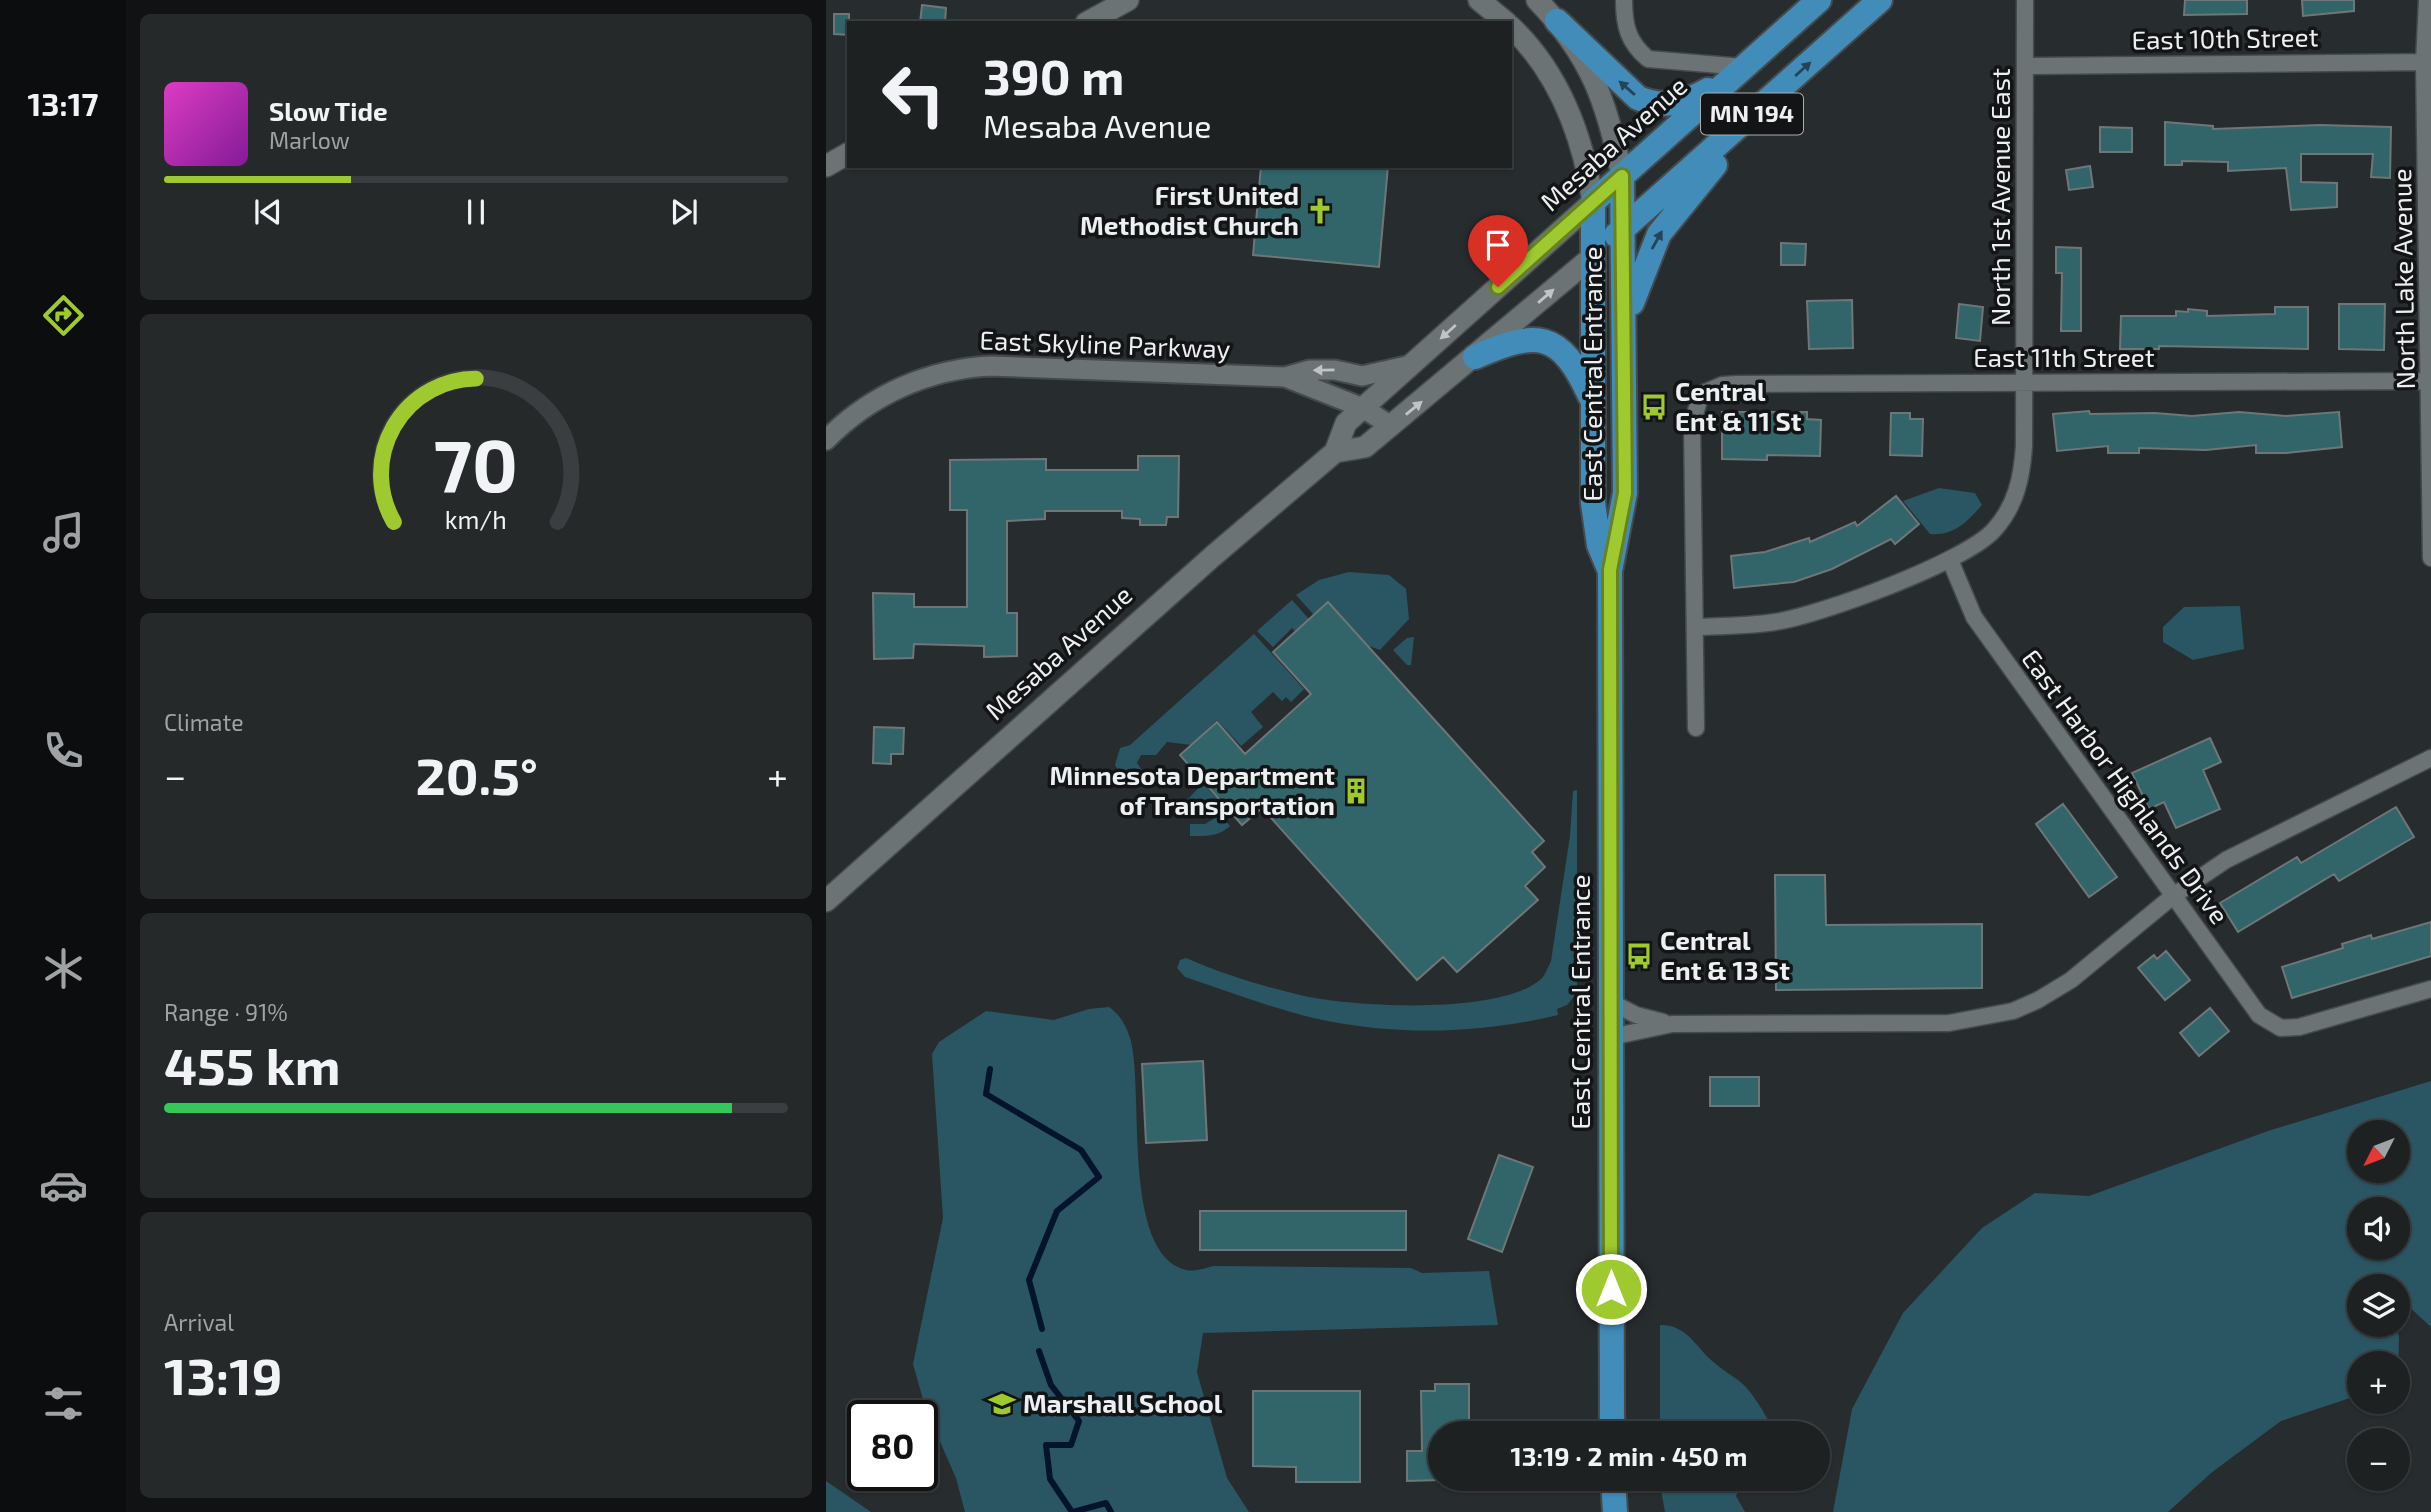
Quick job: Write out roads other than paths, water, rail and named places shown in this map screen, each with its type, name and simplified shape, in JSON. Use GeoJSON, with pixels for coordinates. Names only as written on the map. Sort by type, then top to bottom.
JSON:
{"type":"FeatureCollection","features":[{"type":"Feature","properties":{"kind":"highway","name":"Mesaba Avenue"},"geometry":{"type":"LineString","coordinates":[[1593,202],[1819,0]]}},
{"type":"Feature","properties":{"kind":"highway","name":"Mesaba Avenue"},"geometry":{"type":"LineString","coordinates":[[1592,257],[1880,0]]}},
{"type":"Feature","properties":{"kind":"highway"},"geometry":{"type":"LineString","coordinates":[[1557,21],[1625,88],[1649,102],[1662,105],[1686,102],[1739,72]]}},
{"type":"Feature","properties":{"kind":"highway","name":"MN 194"},"geometry":{"type":"LineString","coordinates":[[1625,327],[1640,275],[1659,234],[1778,91]]}},
{"type":"Feature","properties":{"kind":"highway","name":"East Central Entrance"},"geometry":{"type":"LineString","coordinates":[[1612,1421],[1610,570],[1625,493],[1622,176]]}},
{"type":"Feature","properties":{"kind":"highway","name":"East Central Entrance"},"geometry":{"type":"LineString","coordinates":[[1593,202],[1592,401],[1595,527],[1610,570]]}},
{"type":"Feature","properties":{"kind":"highway"},"geometry":{"type":"LineString","coordinates":[[1475,357],[1517,340],[1545,341],[1569,358],[1592,401]]}},
{"type":"Feature","properties":{"kind":"highway"},"geometry":{"type":"LineString","coordinates":[[1614,1491],[1615,1512]]}},
{"type":"Feature","properties":{"kind":"main road"},"geometry":{"type":"LineString","coordinates":[[1090,21],[1128,0]]}},
{"type":"Feature","properties":{"kind":"main road"},"geometry":{"type":"LineString","coordinates":[[1479,0],[1504,21]]}},
{"type":"Feature","properties":{"kind":"main road"},"geometry":{"type":"LineString","coordinates":[[1537,0],[1557,21],[1585,59],[1602,96],[1622,176]]}},
{"type":"Feature","properties":{"kind":"main road"},"geometry":{"type":"LineString","coordinates":[[1512,29],[1543,64],[1563,99],[1588,166],[1593,202]]}},
{"type":"Feature","properties":{"kind":"main road"},"geometry":{"type":"LineString","coordinates":[[826,166],[847,154]]}},
{"type":"Feature","properties":{"kind":"main road","name":"Mesaba Avenue"},"geometry":{"type":"LineString","coordinates":[[826,901],[1213,556],[1335,452],[1346,423],[1593,202]]}},
{"type":"Feature","properties":{"kind":"main road","name":"Mesaba Avenue"},"geometry":{"type":"LineString","coordinates":[[1335,452],[1365,447],[1592,257]]}},
{"type":"Feature","properties":{"kind":"street"},"geometry":{"type":"LineString","coordinates":[[1624,0],[1624,24],[1630,41],[1648,59],[1739,72]]}},
{"type":"Feature","properties":{"kind":"street","name":"North 1st Avenue East"},"geometry":{"type":"LineString","coordinates":[[1696,627],[1749,625],[1802,616],[1950,560],[1994,530],[2008,512],[2021,477],[2024,383],[2025,0]]}},
{"type":"Feature","properties":{"kind":"street","name":"North Lake Avenue"},"geometry":{"type":"LineString","coordinates":[[2427,0],[2431,558]]}},
{"type":"Feature","properties":{"kind":"street","name":"East 10th Street"},"geometry":{"type":"LineString","coordinates":[[2026,66],[2428,62]]}},
{"type":"Feature","properties":{"kind":"street"},"geometry":{"type":"LineString","coordinates":[[1285,377],[1322,370],[1362,376],[1412,365]]}},
{"type":"Feature","properties":{"kind":"street","name":"East Skyline Parkway"},"geometry":{"type":"LineString","coordinates":[[826,440],[855,414],[881,397],[910,383],[962,368],[1285,377],[1363,408],[1391,426]]}},
{"type":"Feature","properties":{"kind":"street","name":"East 11th Street"},"geometry":{"type":"LineString","coordinates":[[1696,627],[1692,424],[1701,394],[1722,385],[2430,381]]}},
{"type":"Feature","properties":{"kind":"street","name":"East Harbor Highlands Drive"},"geometry":{"type":"LineString","coordinates":[[1950,560],[1974,617],[2259,1015],[2281,1028],[2299,1027],[2431,989]]}},
{"type":"Feature","properties":{"kind":"street"},"geometry":{"type":"LineString","coordinates":[[1696,627],[1696,728]]}},
{"type":"Feature","properties":{"kind":"street"},"geometry":{"type":"LineString","coordinates":[[1611,1037],[1672,1024],[1949,1023],[2013,1011],[2057,989],[2172,896],[2226,860],[2431,758]]}},
{"type":"Feature","properties":{"kind":"street"},"geometry":{"type":"LineString","coordinates":[[1611,1002],[1646,1018],[1672,1024]]}},
{"type":"Feature","properties":{"kind":"waterway"},"geometry":{"type":"LineString","coordinates":[[990,1069],[986,1094],[1081,1150],[1099,1177],[1057,1211],[1029,1280],[1042,1329]]}},
{"type":"Feature","properties":{"kind":"waterway"},"geometry":{"type":"LineString","coordinates":[[1039,1351],[1051,1385],[1079,1421],[1071,1445],[1046,1445],[1050,1479],[1072,1512]]}},
{"type":"Feature","properties":{"kind":"waterway"},"geometry":{"type":"LineString","coordinates":[[1073,1512],[1106,1503],[1111,1512]]}},
{"type":"Feature","properties":{"kind":"place","name":"First United Methodist Church"},"geometry":{"type":"Point","coordinates":[1320,211]}},
{"type":"Feature","properties":{"kind":"place","name":"Central Ent & 11 St"},"geometry":{"type":"Point","coordinates":[1654,407]}},
{"type":"Feature","properties":{"kind":"place","name":"Minnesota Department of Transportation"},"geometry":{"type":"Point","coordinates":[1356,791]}},
{"type":"Feature","properties":{"kind":"place","name":"Central Ent & 13 St"},"geometry":{"type":"Point","coordinates":[1639,956]}},
{"type":"Feature","properties":{"kind":"place","name":"Marshall School"},"geometry":{"type":"Point","coordinates":[1002,1404]}}]}
